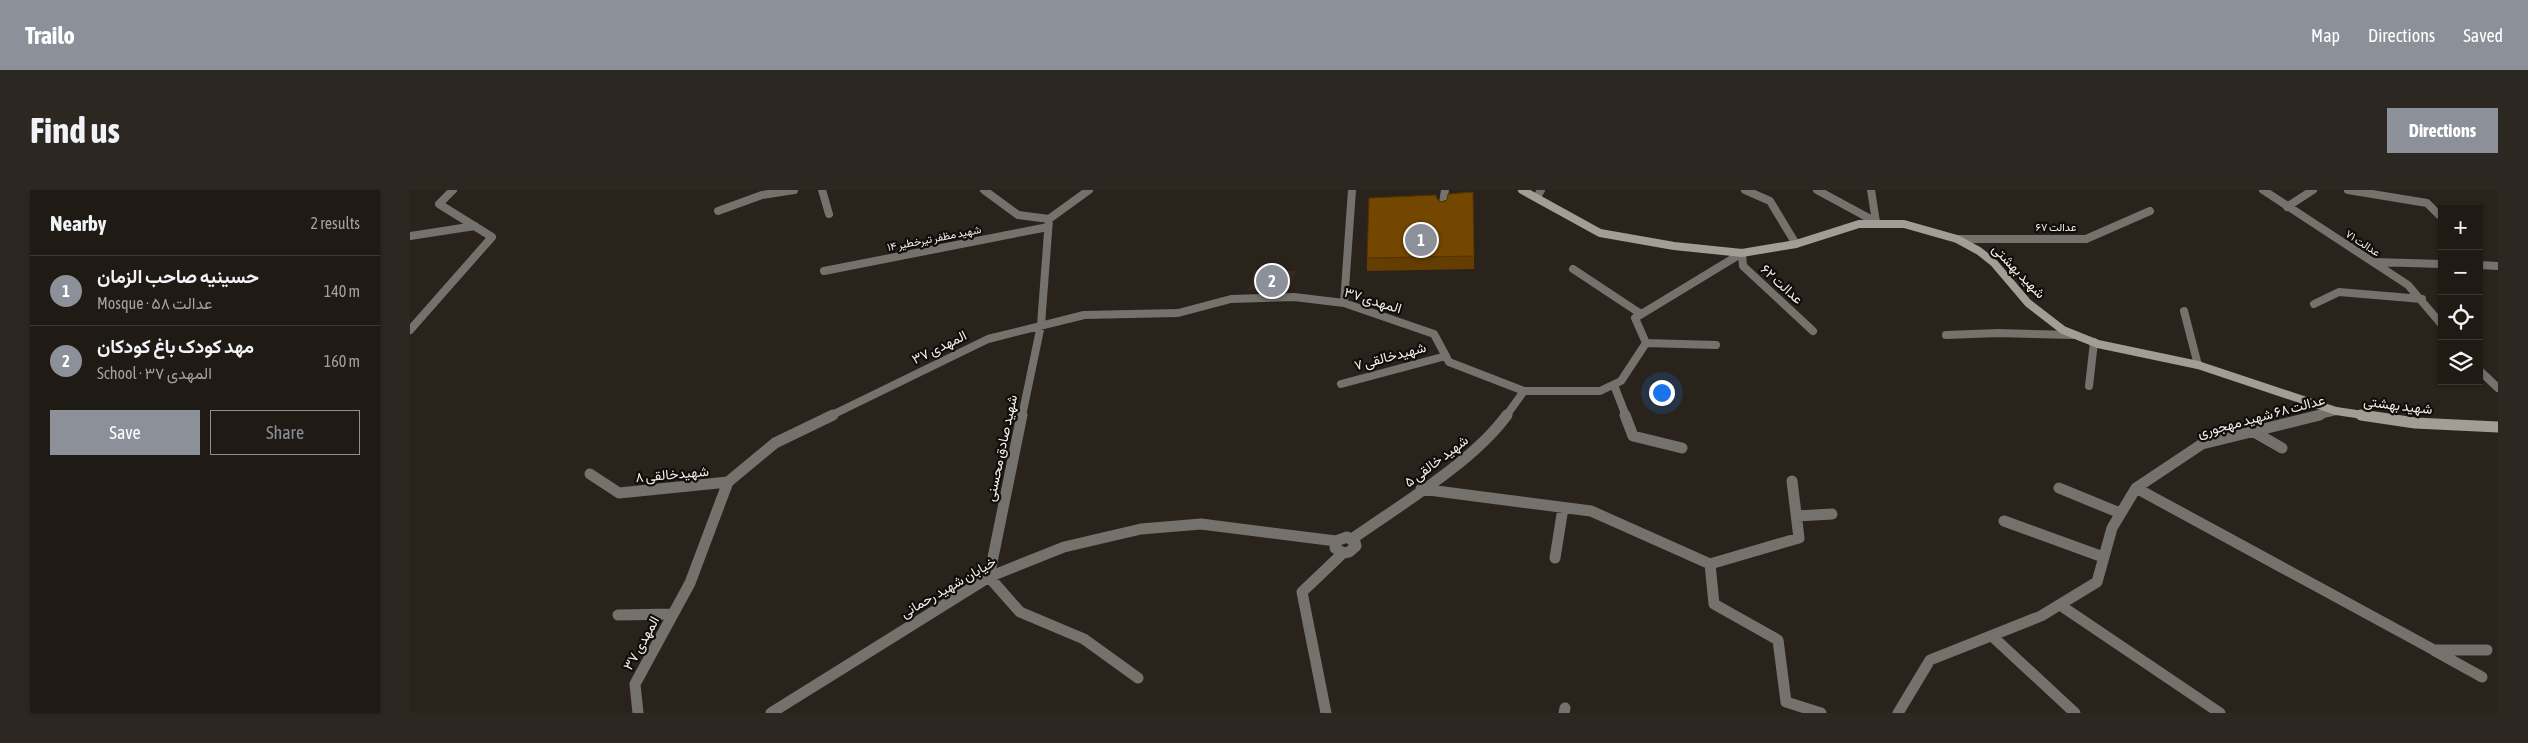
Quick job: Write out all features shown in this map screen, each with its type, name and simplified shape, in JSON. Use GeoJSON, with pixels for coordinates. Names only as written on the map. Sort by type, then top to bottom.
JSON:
{"type":"FeatureCollection","features":[{"type":"Feature","properties":{"kind":"main road","name":"شهید بهشتی"},"geometry":{"type":"LineString","coordinates":[[1522,190],[1539,194],[1600,233],[1645,242],[1742,253],[1796,244],[1859,224],[1876,222],[1904,224],[1957,239],[1979,250],[1994,263],[2028,303],[2062,330],[2094,342],[2198,365],[2336,411],[2415,423],[2496,428]]}},
{"type":"Feature","properties":{"kind":"street"},"geometry":{"type":"LineString","coordinates":[[410,330],[492,237],[439,204],[453,190]]}},
{"type":"Feature","properties":{"kind":"street"},"geometry":{"type":"LineString","coordinates":[[718,211],[762,195],[794,190]]}},
{"type":"Feature","properties":{"kind":"street"},"geometry":{"type":"LineString","coordinates":[[822,190],[829,214]]}},
{"type":"Feature","properties":{"kind":"street"},"geometry":{"type":"LineString","coordinates":[[984,190],[1018,215],[1049,223],[1089,190]]}},
{"type":"Feature","properties":{"kind":"street"},"geometry":{"type":"LineString","coordinates":[[1344,303],[1352,190]]}},
{"type":"Feature","properties":{"kind":"street"},"geometry":{"type":"LineString","coordinates":[[1442,209],[1445,190]]}},
{"type":"Feature","properties":{"kind":"street"},"geometry":{"type":"LineString","coordinates":[[1745,190],[1770,201],[1796,244]]}},
{"type":"Feature","properties":{"kind":"street"},"geometry":{"type":"LineString","coordinates":[[1817,190],[1876,222]]}},
{"type":"Feature","properties":{"kind":"street"},"geometry":{"type":"LineString","coordinates":[[1871,190],[1876,222]]}},
{"type":"Feature","properties":{"kind":"street","name":"عدالت ۷۱"},"geometry":{"type":"LineString","coordinates":[[2263,190],[2408,285],[2438,320]]}},
{"type":"Feature","properties":{"kind":"street"},"geometry":{"type":"LineString","coordinates":[[2287,207],[2313,190]]}},
{"type":"Feature","properties":{"kind":"street"},"geometry":{"type":"LineString","coordinates":[[2348,190],[2428,203],[2438,214]]}},
{"type":"Feature","properties":{"kind":"street","name":"عدالت ۶۷"},"geometry":{"type":"LineString","coordinates":[[1957,239],[2086,239],[2150,211]]}},
{"type":"Feature","properties":{"kind":"street","name":"شهید مظفر تیرخطیر ۱۴"},"geometry":{"type":"LineString","coordinates":[[824,271],[1049,223]]}},
{"type":"Feature","properties":{"kind":"street","name":"شهید صادق محسنی"},"geometry":{"type":"LineString","coordinates":[[989,577],[1041,325],[1049,223]]}},
{"type":"Feature","properties":{"kind":"street"},"geometry":{"type":"LineString","coordinates":[[410,236],[475,226]]}},
{"type":"Feature","properties":{"kind":"street"},"geometry":{"type":"LineString","coordinates":[[1646,343],[1635,318],[1742,253]]}},
{"type":"Feature","properties":{"kind":"street","name":"عدالت ۶۲"},"geometry":{"type":"LineString","coordinates":[[1742,253],[1743,266],[1814,331]]}},
{"type":"Feature","properties":{"kind":"street"},"geometry":{"type":"LineString","coordinates":[[2372,262],[2438,264]]}},
{"type":"Feature","properties":{"kind":"street"},"geometry":{"type":"LineString","coordinates":[[2483,265],[2498,266]]}},
{"type":"Feature","properties":{"kind":"street"},"geometry":{"type":"LineString","coordinates":[[1573,269],[1641,314]]}},
{"type":"Feature","properties":{"kind":"street"},"geometry":{"type":"LineString","coordinates":[[2314,304],[2339,292],[2422,299]]}},
{"type":"Feature","properties":{"kind":"street","name":"المهدی ۳۷"},"geometry":{"type":"LineString","coordinates":[[638,713],[634,684],[690,583],[728,482],[775,443],[988,339],[1084,316],[1178,313],[1232,299],[1294,297],[1344,303],[1434,334],[1446,356]]}},
{"type":"Feature","properties":{"kind":"street"},"geometry":{"type":"LineString","coordinates":[[2184,311],[2198,365]]}},
{"type":"Feature","properties":{"kind":"street"},"geometry":{"type":"LineString","coordinates":[[1946,336],[1998,333],[2075,335]]}},
{"type":"Feature","properties":{"kind":"street"},"geometry":{"type":"LineString","coordinates":[[2089,386],[2094,342]]}},
{"type":"Feature","properties":{"kind":"street"},"geometry":{"type":"LineString","coordinates":[[1646,343],[1716,345]]}},
{"type":"Feature","properties":{"kind":"street"},"geometry":{"type":"LineString","coordinates":[[1446,356],[1449,362],[1524,391],[1600,391],[1621,381],[1646,343]]}},
{"type":"Feature","properties":{"kind":"street","name":"شهیدخالقی ۷"},"geometry":{"type":"LineString","coordinates":[[1341,384],[1446,356]]}},
{"type":"Feature","properties":{"kind":"street"},"geometry":{"type":"LineString","coordinates":[[2483,374],[2498,388]]}},
{"type":"Feature","properties":{"kind":"street"},"geometry":{"type":"LineString","coordinates":[[1614,384],[1633,436],[1682,448]]}},
{"type":"Feature","properties":{"kind":"street","name":"شهید خالقی ۵"},"geometry":{"type":"LineString","coordinates":[[1352,538],[1422,489],[1493,434],[1524,391]]}},
{"type":"Feature","properties":{"kind":"street","name":"عدالت ۶۸ شهید مهجوری"},"geometry":{"type":"LineString","coordinates":[[1898,713],[1930,660],[2041,616],[2097,582],[2112,528],[2136,488],[2202,444],[2336,411]]}},
{"type":"Feature","properties":{"kind":"street"},"geometry":{"type":"LineString","coordinates":[[2254,432],[2282,448]]}},
{"type":"Feature","properties":{"kind":"street","name":"شهیدخالقی ۸"},"geometry":{"type":"LineString","coordinates":[[590,474],[618,493],[728,482]]}},
{"type":"Feature","properties":{"kind":"street"},"geometry":{"type":"LineString","coordinates":[[1422,489],[1591,511],[1710,564],[1799,538],[1792,481]]}},
{"type":"Feature","properties":{"kind":"street"},"geometry":{"type":"LineString","coordinates":[[2059,488],[2120,513]]}},
{"type":"Feature","properties":{"kind":"street"},"geometry":{"type":"LineString","coordinates":[[2136,488],[2482,677]]}},
{"type":"Feature","properties":{"kind":"street"},"geometry":{"type":"LineString","coordinates":[[1555,558],[1563,508]]}},
{"type":"Feature","properties":{"kind":"street"},"geometry":{"type":"LineString","coordinates":[[1796,516],[1832,514]]}},
{"type":"Feature","properties":{"kind":"street"},"geometry":{"type":"LineString","coordinates":[[2004,521],[2103,557]]}},
{"type":"Feature","properties":{"kind":"street","name":"خیابان شهید رحمانی"},"geometry":{"type":"LineString","coordinates":[[771,713],[989,577],[1064,547],[1141,529],[1201,524],[1336,540]]}},
{"type":"Feature","properties":{"kind":"street"},"geometry":{"type":"LineString","coordinates":[[1326,713],[1302,592],[1343,553],[1349,552],[1356,546],[1352,538],[1336,540],[1334,548],[1343,553]]}},
{"type":"Feature","properties":{"kind":"street"},"geometry":{"type":"LineString","coordinates":[[1710,564],[1714,604],[1778,640],[1786,702],[1820,713]]}},
{"type":"Feature","properties":{"kind":"street"},"geometry":{"type":"LineString","coordinates":[[989,577],[1020,612],[1084,638],[1138,678]]}},
{"type":"Feature","properties":{"kind":"street"},"geometry":{"type":"LineString","coordinates":[[2060,605],[2220,713]]}},
{"type":"Feature","properties":{"kind":"street"},"geometry":{"type":"LineString","coordinates":[[618,615],[673,614]]}},
{"type":"Feature","properties":{"kind":"street"},"geometry":{"type":"LineString","coordinates":[[1992,636],[2075,713]]}},
{"type":"Feature","properties":{"kind":"street"},"geometry":{"type":"LineString","coordinates":[[2434,650],[2487,650]]}},
{"type":"Feature","properties":{"kind":"shaded area"},"geometry":{"type":"Polygon","coordinates":[[[1255,269],[1297,271],[1288,292],[1248,290],[1255,269]]]}},
{"type":"Feature","properties":{"kind":"building"},"geometry":{"type":"Polygon","coordinates":[[[1473,192],[1474,256],[1367,258],[1369,198],[1436,195],[1437,199],[1441,202],[1447,200],[1448,194],[1473,192]]]}},
{"type":"Feature","properties":{"kind":"place","name":"حسینیه صاحب الزمان"},"geometry":{"type":"Point","coordinates":[1421,240]}},
{"type":"Feature","properties":{"kind":"place","name":"مهد کودک باغ کودکان"},"geometry":{"type":"Point","coordinates":[1272,281]}}]}
